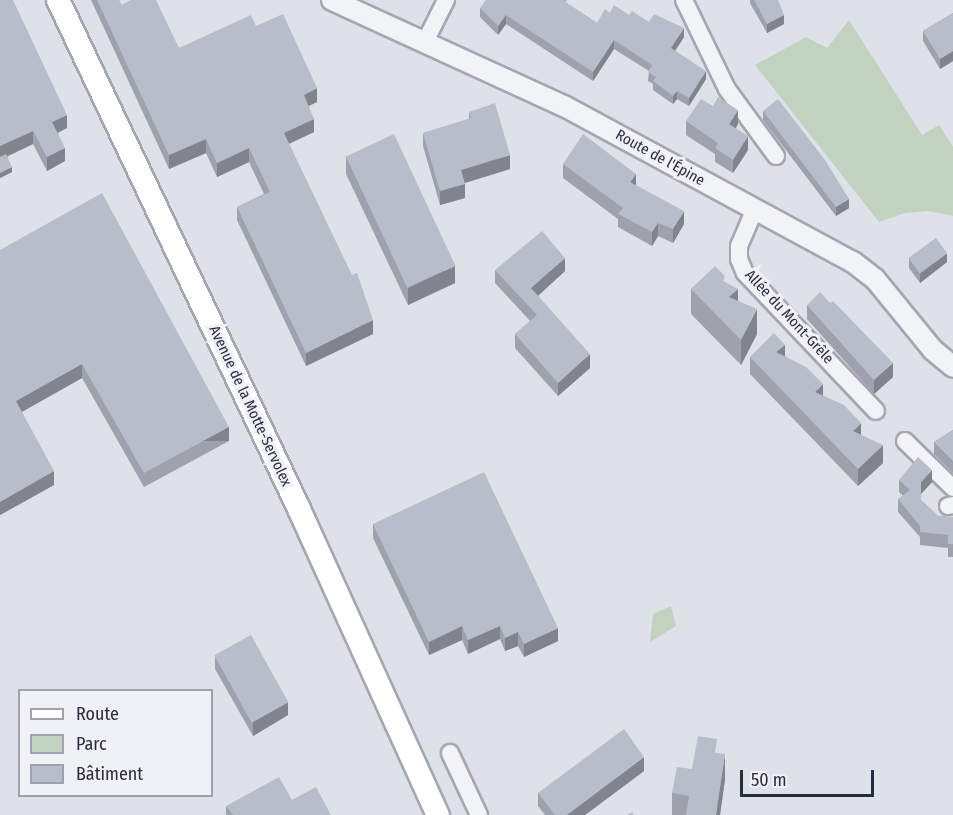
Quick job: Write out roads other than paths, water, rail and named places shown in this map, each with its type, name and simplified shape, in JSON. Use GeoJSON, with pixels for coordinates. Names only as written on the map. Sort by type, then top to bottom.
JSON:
{"type":"FeatureCollection","features":[{"type":"Feature","properties":{"kind":"main road","name":"Avenue de la Motte-Servolex"},"geometry":{"type":"LineString","coordinates":[[58,0],[299,509],[438,815]]}},
{"type":"Feature","properties":{"kind":"street","name":"Route de l'Épine"},"geometry":{"type":"LineString","coordinates":[[332,0],[564,106],[868,273],[933,350],[953,367]]}},
{"type":"Feature","properties":{"kind":"street"},"geometry":{"type":"LineString","coordinates":[[425,42],[446,0]]}},
{"type":"Feature","properties":{"kind":"street"},"geometry":{"type":"LineString","coordinates":[[684,0],[727,89],[776,156]]}},
{"type":"Feature","properties":{"kind":"street","name":"Allée du Mont-Grêle"},"geometry":{"type":"LineString","coordinates":[[754,211],[739,246],[738,259],[745,273],[876,411]]}},
{"type":"Feature","properties":{"kind":"street"},"geometry":{"type":"LineString","coordinates":[[905,441],[953,488]]}},
{"type":"Feature","properties":{"kind":"street"},"geometry":{"type":"LineString","coordinates":[[450,753],[479,815]]}}]}
